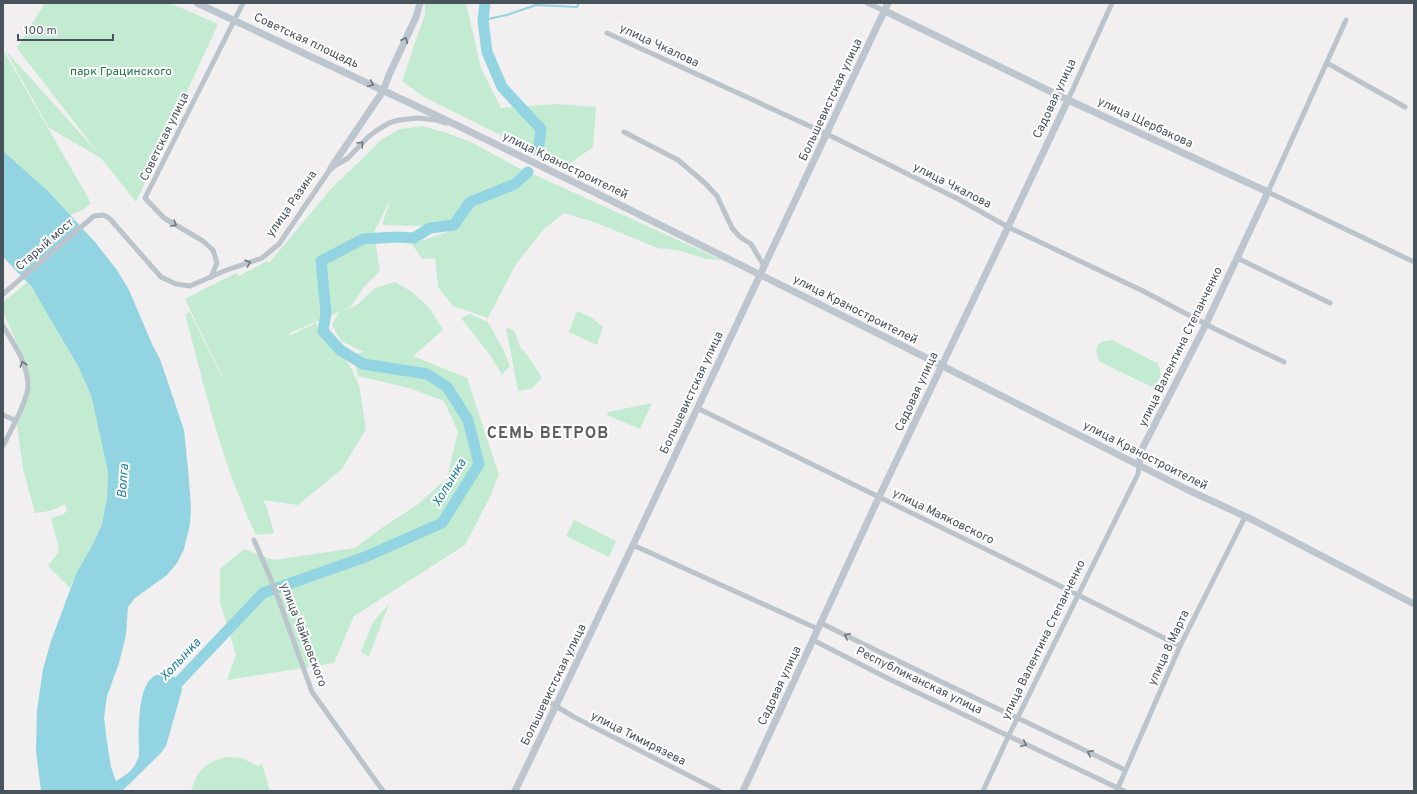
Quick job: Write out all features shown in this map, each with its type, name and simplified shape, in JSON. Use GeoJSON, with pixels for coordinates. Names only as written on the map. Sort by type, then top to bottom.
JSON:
{"type":"FeatureCollection","features":[{"type":"Feature","properties":{"kind":"street","name":"Советская площадь"},"geometry":{"type":"LineString","coordinates":[[197,3],[383,90]]}},
{"type":"Feature","properties":{"kind":"street","name":"Советская улица"},"geometry":{"type":"LineString","coordinates":[[211,277],[217,263],[214,250],[203,241],[164,218],[146,198],[242,3]]}},
{"type":"Feature","properties":{"kind":"street","name":"улица Разина"},"geometry":{"type":"LineString","coordinates":[[94,216],[106,215],[161,277],[176,284],[190,286],[262,258],[279,244],[383,90],[416,18],[420,3]]}},
{"type":"Feature","properties":{"kind":"street","name":"улица Щербакова"},"geometry":{"type":"LineString","coordinates":[[867,3],[1068,100],[1268,192],[1414,262]]}},
{"type":"Feature","properties":{"kind":"street","name":"Большевистская улица"},"geometry":{"type":"LineString","coordinates":[[515,791],[552,704],[633,545],[888,3]]}},
{"type":"Feature","properties":{"kind":"street","name":"Садовая улица"},"geometry":{"type":"LineString","coordinates":[[743,791],[879,497],[1068,100],[1112,3]]}},
{"type":"Feature","properties":{"kind":"street","name":"улица Валентина Степанченко"},"geometry":{"type":"LineString","coordinates":[[983,791],[1008,737],[1138,474],[1139,458],[1142,449],[1206,324],[1346,20]]}},
{"type":"Feature","properties":{"kind":"street","name":"улица Чкалова"},"geometry":{"type":"LineString","coordinates":[[607,33],[827,134],[958,199],[1008,227],[1143,291],[1284,362]]}},
{"type":"Feature","properties":{"kind":"street"},"geometry":{"type":"LineString","coordinates":[[1327,62],[1405,107]]}},
{"type":"Feature","properties":{"kind":"street","name":"улица Краностроителей"},"geometry":{"type":"LineString","coordinates":[[383,90],[584,187],[1186,489],[1245,517],[1414,604]]}},
{"type":"Feature","properties":{"kind":"street"},"geometry":{"type":"LineString","coordinates":[[331,168],[348,158],[368,137],[376,131],[394,122],[418,118],[436,120],[460,127]]}},
{"type":"Feature","properties":{"kind":"street"},"geometry":{"type":"LineString","coordinates":[[624,132],[678,160],[705,183],[717,196],[732,228],[740,237],[751,244],[764,266]]}},
{"type":"Feature","properties":{"kind":"street","name":"Старый мост"},"geometry":{"type":"LineString","coordinates":[[3,294],[94,216]]}},
{"type":"Feature","properties":{"kind":"street"},"geometry":{"type":"LineString","coordinates":[[1237,258],[1330,302]]}},
{"type":"Feature","properties":{"kind":"street"},"geometry":{"type":"LineString","coordinates":[[3,326],[17,349],[28,387],[24,402],[3,446]]}},
{"type":"Feature","properties":{"kind":"street","name":"улица Маяковского"},"geometry":{"type":"LineString","coordinates":[[697,408],[1180,646]]}},
{"type":"Feature","properties":{"kind":"street"},"geometry":{"type":"LineString","coordinates":[[3,415],[15,420]]}},
{"type":"Feature","properties":{"kind":"street","name":"улица 8 Марта"},"geometry":{"type":"LineString","coordinates":[[1117,790],[1180,646],[1245,517]]}},
{"type":"Feature","properties":{"kind":"street","name":"улица Чайковского"},"geometry":{"type":"LineString","coordinates":[[254,540],[273,584],[312,692],[382,791]]}},
{"type":"Feature","properties":{"kind":"street","name":"Республиканская улица"},"geometry":{"type":"LineString","coordinates":[[633,545],[820,626],[1018,718],[1125,770]]}},
{"type":"Feature","properties":{"kind":"street","name":"Республиканская улица"},"geometry":{"type":"LineString","coordinates":[[813,640],[1117,790],[1124,791]]}},
{"type":"Feature","properties":{"kind":"street","name":"улица Тимирязева"},"geometry":{"type":"LineString","coordinates":[[552,704],[600,731],[719,791]]}},
{"type":"Feature","properties":{"kind":"green space","name":"парк Грацинского"},"geometry":{"type":"Polygon","coordinates":[[[45,3],[170,3],[218,24],[136,202],[101,158],[49,128],[5,50],[99,154],[17,48],[45,3]]]}},
{"type":"Feature","properties":{"kind":"green space"},"geometry":{"type":"Polygon","coordinates":[[[425,3],[466,3],[481,68],[501,108],[557,104],[596,107],[593,147],[565,167],[424,97],[402,81],[425,14],[425,3]]]}},
{"type":"Feature","properties":{"kind":"green space"},"geometry":{"type":"Polygon","coordinates":[[[3,50],[91,203],[84,209],[70,215],[49,192],[3,151],[3,50]]]}},
{"type":"Feature","properties":{"kind":"green space"},"geometry":{"type":"Polygon","coordinates":[[[422,126],[471,142],[515,166],[722,260],[706,259],[677,250],[657,248],[597,223],[564,213],[544,229],[516,264],[488,318],[453,306],[438,287],[435,258],[422,259],[412,244],[448,232],[468,214],[471,199],[453,222],[422,226],[382,225],[391,198],[374,232],[380,271],[364,287],[351,306],[341,311],[356,306],[375,288],[395,282],[412,292],[430,309],[443,330],[413,356],[467,378],[499,475],[490,497],[465,545],[354,616],[334,663],[227,680],[236,655],[220,602],[220,569],[244,549],[274,560],[355,548],[383,527],[417,505],[447,478],[458,432],[444,401],[409,388],[358,376],[353,354],[364,352],[341,341],[332,325],[339,312],[290,333],[289,336],[316,323],[322,336],[349,364],[359,385],[366,429],[342,469],[298,505],[263,500],[267,508],[274,533],[256,535],[233,481],[215,426],[185,314],[190,312],[221,376],[227,381],[222,376],[185,299],[236,273],[239,276],[267,261],[269,263],[330,190],[381,140],[400,129],[422,126]]]}},
{"type":"Feature","properties":{"kind":"green space"},"geometry":{"type":"Polygon","coordinates":[[[28,282],[78,366],[91,395],[108,472],[107,499],[102,524],[70,588],[48,566],[58,553],[59,549],[51,518],[64,514],[67,510],[65,504],[50,511],[35,513],[23,469],[17,425],[29,385],[28,369],[5,316],[3,302],[28,282]]]}},
{"type":"Feature","properties":{"kind":"green space"},"geometry":{"type":"Polygon","coordinates":[[[577,311],[591,317],[603,327],[597,345],[569,332],[577,311]]]}},
{"type":"Feature","properties":{"kind":"green space"},"geometry":{"type":"Polygon","coordinates":[[[470,314],[488,322],[503,349],[510,366],[502,375],[490,355],[461,318],[470,314]]]}},
{"type":"Feature","properties":{"kind":"green space"},"geometry":{"type":"Polygon","coordinates":[[[506,328],[515,332],[520,347],[528,356],[542,378],[531,389],[518,391],[506,328]]]}},
{"type":"Feature","properties":{"kind":"green space"},"geometry":{"type":"Polygon","coordinates":[[[1112,340],[1157,363],[1160,370],[1160,376],[1155,385],[1152,387],[1100,362],[1097,353],[1097,346],[1102,342],[1112,340]]]}},
{"type":"Feature","properties":{"kind":"green space"},"geometry":{"type":"Polygon","coordinates":[[[652,403],[640,429],[607,415],[608,412],[652,403]]]}},
{"type":"Feature","properties":{"kind":"green space"},"geometry":{"type":"Polygon","coordinates":[[[574,520],[616,541],[609,557],[566,536],[574,520]]]}},
{"type":"Feature","properties":{"kind":"green space"},"geometry":{"type":"Polygon","coordinates":[[[389,604],[369,656],[361,652],[373,622],[389,604]]]}},
{"type":"Feature","properties":{"kind":"green space"},"geometry":{"type":"Polygon","coordinates":[[[227,757],[242,758],[257,766],[262,764],[270,791],[191,791],[196,777],[203,768],[213,761],[227,757]]]}},
{"type":"Feature","properties":{"kind":"water","name":"Волга"},"geometry":{"type":"Polygon","coordinates":[[[3,151],[49,192],[95,242],[117,270],[129,290],[160,359],[184,430],[191,507],[190,524],[184,549],[177,563],[167,575],[135,598],[128,607],[126,635],[119,663],[107,696],[104,718],[111,767],[116,781],[130,771],[135,765],[139,756],[139,719],[141,704],[144,691],[150,680],[158,675],[169,675],[178,680],[182,690],[166,746],[160,754],[122,791],[41,791],[36,752],[37,710],[43,669],[51,641],[76,574],[94,542],[102,524],[107,499],[108,472],[91,395],[78,366],[31,286],[3,257],[3,151]]]}},
{"type":"Feature","properties":{"kind":"waterway","name":"Холынка"},"geometry":{"type":"LineString","coordinates":[[485,3],[483,20],[487,52],[502,87],[541,129],[538,152]]}},
{"type":"Feature","properties":{"kind":"waterway"},"geometry":{"type":"LineString","coordinates":[[483,20],[507,15],[536,5],[577,7],[579,3]]}},
{"type":"Feature","properties":{"kind":"waterway","name":"Холынка"},"geometry":{"type":"LineString","coordinates":[[170,691],[263,593],[365,557],[442,523],[479,464],[468,420],[447,387],[427,374],[363,364],[340,350],[323,331],[326,313],[321,261],[363,239],[396,237],[414,238],[430,228],[454,225],[470,202],[515,184],[528,172]]}},
{"type":"Feature","properties":{"kind":"district","name":"СЕМЬ ВЕТРОВ"},"geometry":{"type":"Point","coordinates":[548,434]}}]}
